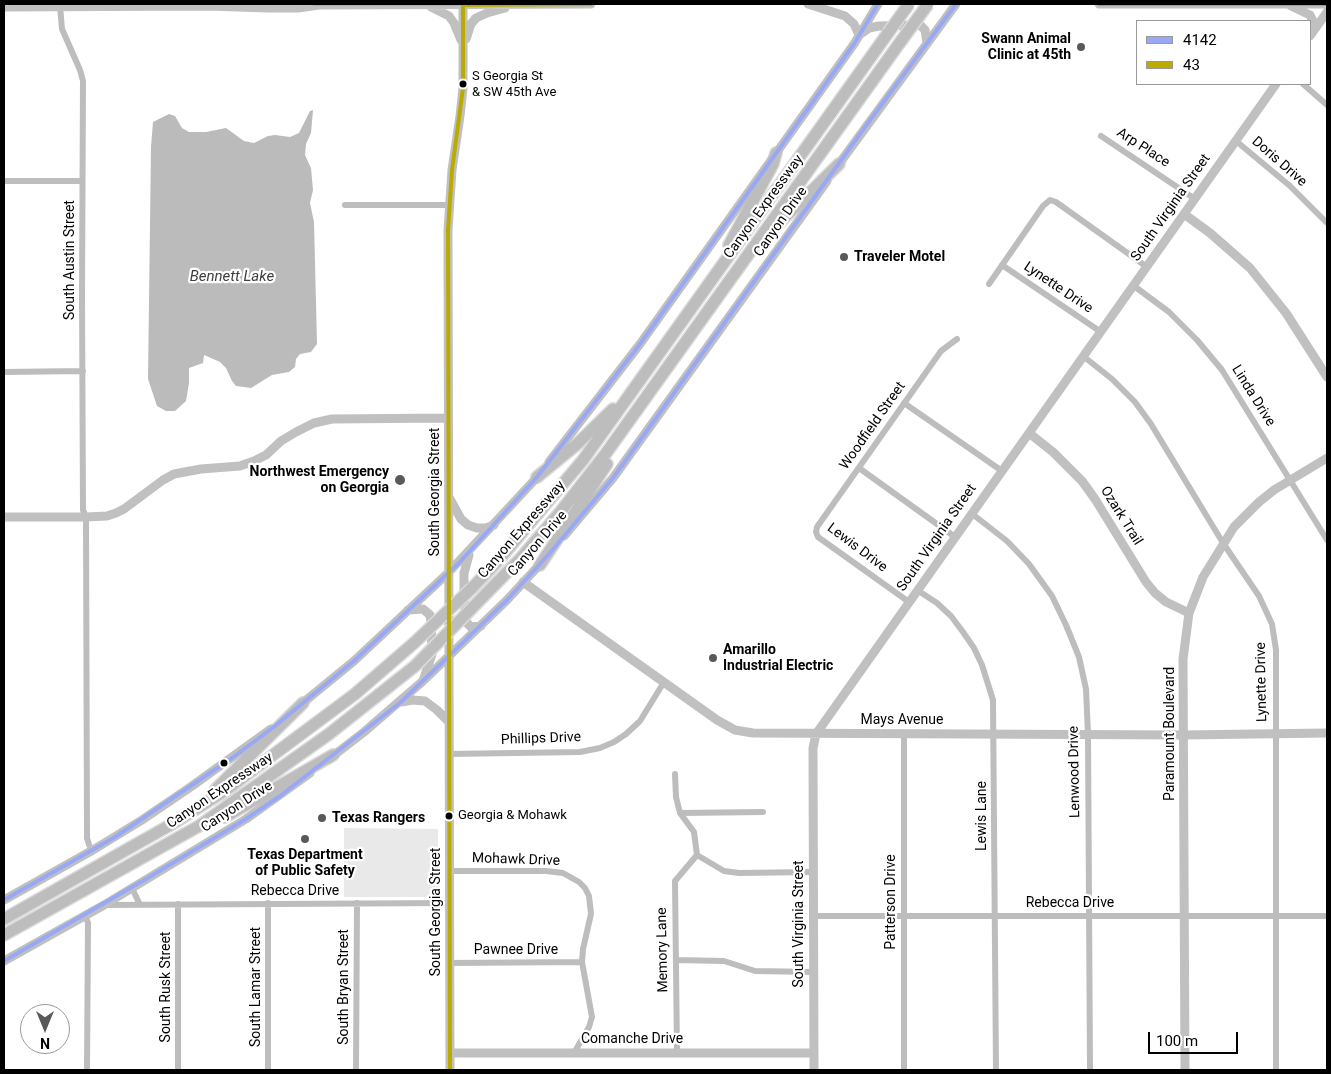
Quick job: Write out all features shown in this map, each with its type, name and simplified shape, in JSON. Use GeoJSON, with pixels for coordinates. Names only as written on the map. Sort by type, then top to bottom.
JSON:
{"type":"FeatureCollection","features":[{"type":"Feature","properties":{"kind":"highway","name":"Canyon Expressway"},"geometry":{"type":"LineString","coordinates":[[4,919],[187,815],[260,766],[356,694],[472,588],[497,562],[583,460],[909,4]]}},
{"type":"Feature","properties":{"kind":"highway","name":"Canyon Expressway"},"geometry":{"type":"LineString","coordinates":[[4,935],[199,826],[329,734],[415,666],[520,559],[562,511],[928,4]]}},
{"type":"Feature","properties":{"kind":"highway"},"geometry":{"type":"LineString","coordinates":[[705,290],[770,172],[776,153]]}},
{"type":"Feature","properties":{"kind":"highway"},"geometry":{"type":"LineString","coordinates":[[727,284],[773,230],[838,164]]}},
{"type":"Feature","properties":{"kind":"highway"},"geometry":{"type":"LineString","coordinates":[[538,476],[576,445],[633,390]]}},
{"type":"Feature","properties":{"kind":"highway"},"geometry":{"type":"LineString","coordinates":[[540,564],[630,427],[636,411]]}},
{"type":"Feature","properties":{"kind":"highway"},"geometry":{"type":"LineString","coordinates":[[187,815],[224,782],[303,703]]}},
{"type":"Feature","properties":{"kind":"highway"},"geometry":{"type":"LineString","coordinates":[[199,826],[223,818],[333,756]]}},
{"type":"Feature","properties":{"kind":"highway"},"geometry":{"type":"LineString","coordinates":[[4,912],[40,899]]}},
{"type":"Feature","properties":{"kind":"main road"},"geometry":{"type":"LineString","coordinates":[[428,4],[449,16],[459,35],[464,52]]}},
{"type":"Feature","properties":{"kind":"main road","name":"South Georgia Street"},"geometry":{"type":"LineString","coordinates":[[450,1070],[448,230],[452,170],[461,107],[464,52],[463,4]]}},
{"type":"Feature","properties":{"kind":"main road"},"geometry":{"type":"LineString","coordinates":[[464,52],[471,24],[476,18],[515,4]]}},
{"type":"Feature","properties":{"kind":"main road"},"geometry":{"type":"LineString","coordinates":[[4,7],[16,5],[208,5],[248,7],[267,5],[590,4]]}},
{"type":"Feature","properties":{"kind":"main road"},"geometry":{"type":"LineString","coordinates":[[808,4],[845,16],[854,24],[860,35]]}},
{"type":"Feature","properties":{"kind":"main road"},"geometry":{"type":"LineString","coordinates":[[4,900],[93,850],[192,786],[303,703],[354,660],[448,574],[538,476],[640,344],[860,35],[878,4]]}},
{"type":"Feature","properties":{"kind":"main road","name":"Canyon Drive"},"geometry":{"type":"LineString","coordinates":[[4,961],[132,888],[246,819],[333,756],[401,702],[481,626],[540,564],[614,478],[838,164],[956,4]]}},
{"type":"Feature","properties":{"kind":"main road"},"geometry":{"type":"LineString","coordinates":[[1099,4],[1327,4]]}},
{"type":"Feature","properties":{"kind":"main road"},"geometry":{"type":"LineString","coordinates":[[1286,4],[1310,15],[1313,21],[1311,33]]}},
{"type":"Feature","properties":{"kind":"main road"},"geometry":{"type":"LineString","coordinates":[[1311,33],[1326,16]]}},
{"type":"Feature","properties":{"kind":"main road"},"geometry":{"type":"LineString","coordinates":[[860,35],[869,28],[879,26],[920,26],[925,30],[927,43]]}},
{"type":"Feature","properties":{"kind":"main road","name":"South Virginia Street"},"geometry":{"type":"LineString","coordinates":[[814,1070],[812,748],[816,734],[1275,85]]}},
{"type":"Feature","properties":{"kind":"main road"},"geometry":{"type":"LineString","coordinates":[[1184,214],[1210,232],[1250,268],[1286,313],[1327,376]]}},
{"type":"Feature","properties":{"kind":"main road"},"geometry":{"type":"LineString","coordinates":[[4,517],[107,516],[124,509],[174,474],[201,469],[240,466],[254,461],[266,454],[281,440],[314,423],[332,419],[448,418]]}},
{"type":"Feature","properties":{"kind":"main road","name":"Ozark Trail"},"geometry":{"type":"LineString","coordinates":[[1028,433],[1053,452],[1082,481],[1146,582],[1155,593],[1166,602],[1189,613]]}},
{"type":"Feature","properties":{"kind":"main road","name":"Paramount Boulevard"},"geometry":{"type":"LineString","coordinates":[[1185,1070],[1183,659],[1189,613],[1203,577],[1234,527],[1274,490],[1327,458]]}},
{"type":"Feature","properties":{"kind":"main road"},"geometry":{"type":"LineString","coordinates":[[448,496],[461,519],[468,525],[486,528],[494,524]]}},
{"type":"Feature","properties":{"kind":"main road"},"geometry":{"type":"LineString","coordinates":[[471,550],[466,560],[464,573],[464,602],[469,626],[481,626]]}},
{"type":"Feature","properties":{"kind":"main road","name":"Mays Avenue"},"geometry":{"type":"LineString","coordinates":[[523,582],[717,720],[735,730],[753,734],[994,733],[1183,735],[1327,733]]}},
{"type":"Feature","properties":{"kind":"main road"},"geometry":{"type":"LineString","coordinates":[[408,610],[423,609],[430,615],[432,654],[423,681]]}},
{"type":"Feature","properties":{"kind":"main road"},"geometry":{"type":"LineString","coordinates":[[401,702],[425,701],[438,710],[449,722]]}},
{"type":"Feature","properties":{"kind":"main road","name":"Comanche Drive"},"geometry":{"type":"LineString","coordinates":[[450,1053],[814,1053]]}},
{"type":"Feature","properties":{"kind":"street","name":"South Austin Street"},"geometry":{"type":"LineString","coordinates":[[55,6],[62,29],[80,70],[82,82],[83,510],[86,517],[87,838],[93,850]]}},
{"type":"Feature","properties":{"kind":"street"},"geometry":{"type":"LineString","coordinates":[[1304,85],[1327,104]]}},
{"type":"Feature","properties":{"kind":"street","name":"Arp Place"},"geometry":{"type":"LineString","coordinates":[[1101,136],[1195,198]]}},
{"type":"Feature","properties":{"kind":"street","name":"Doris Drive"},"geometry":{"type":"LineString","coordinates":[[1236,141],[1290,186],[1327,223]]}},
{"type":"Feature","properties":{"kind":"street"},"geometry":{"type":"LineString","coordinates":[[4,181],[82,181]]}},
{"type":"Feature","properties":{"kind":"street"},"geometry":{"type":"LineString","coordinates":[[989,284],[1043,206],[1050,200],[1056,202],[1147,267]]}},
{"type":"Feature","properties":{"kind":"street"},"geometry":{"type":"LineString","coordinates":[[345,206],[449,206]]}},
{"type":"Feature","properties":{"kind":"street","name":"Lynette Drive"},"geometry":{"type":"LineString","coordinates":[[1002,265],[1101,332]]}},
{"type":"Feature","properties":{"kind":"street","name":"Linda Drive"},"geometry":{"type":"LineString","coordinates":[[1134,286],[1169,312],[1197,340],[1222,370],[1327,540]]}},
{"type":"Feature","properties":{"kind":"street","name":"Woodfield Street"},"geometry":{"type":"LineString","coordinates":[[816,532],[817,527],[941,351],[957,339]]}},
{"type":"Feature","properties":{"kind":"street","name":"Lynette Drive"},"geometry":{"type":"LineString","coordinates":[[1083,356],[1112,379],[1134,402],[1151,424],[1223,544],[1259,596],[1272,624],[1276,650],[1276,1070]]}},
{"type":"Feature","properties":{"kind":"street"},"geometry":{"type":"LineString","coordinates":[[4,372],[83,371]]}},
{"type":"Feature","properties":{"kind":"street"},"geometry":{"type":"LineString","coordinates":[[904,403],[1002,471]]}},
{"type":"Feature","properties":{"kind":"street"},"geometry":{"type":"LineString","coordinates":[[859,468],[955,536]]}},
{"type":"Feature","properties":{"kind":"street","name":"Lenwood Drive"},"geometry":{"type":"LineString","coordinates":[[971,514],[1007,542],[1023,558],[1052,596],[1079,657],[1086,689],[1088,734],[1090,1070]]}},
{"type":"Feature","properties":{"kind":"street","name":"Lewis Drive"},"geometry":{"type":"LineString","coordinates":[[816,532],[818,537],[909,602]]}},
{"type":"Feature","properties":{"kind":"street","name":"Lewis Lane"},"geometry":{"type":"LineString","coordinates":[[917,590],[951,616],[974,648],[988,681],[993,700],[996,1070]]}},
{"type":"Feature","properties":{"kind":"street","name":"Phillips Drive"},"geometry":{"type":"LineString","coordinates":[[449,754],[580,752],[600,748],[626,734],[640,721],[664,682]]}},
{"type":"Feature","properties":{"kind":"street","name":"Patterson Drive"},"geometry":{"type":"LineString","coordinates":[[904,733],[904,1070]]}},
{"type":"Feature","properties":{"kind":"street"},"geometry":{"type":"LineString","coordinates":[[675,774],[676,797],[680,813],[694,832],[697,855],[724,871],[739,873],[813,872]]}},
{"type":"Feature","properties":{"kind":"street"},"geometry":{"type":"LineString","coordinates":[[680,813],[763,812]]}},
{"type":"Feature","properties":{"kind":"street","name":"Memory Lane"},"geometry":{"type":"LineString","coordinates":[[677,1053],[675,881],[697,855]]}},
{"type":"Feature","properties":{"kind":"street","name":"Mohawk Drive"},"geometry":{"type":"LineString","coordinates":[[449,871],[546,871],[563,873],[579,882],[590,896],[591,904],[582,962],[592,1017],[589,1027],[574,1053]]}},
{"type":"Feature","properties":{"kind":"street"},"geometry":{"type":"LineString","coordinates":[[132,888],[140,904]]}},
{"type":"Feature","properties":{"kind":"street","name":"South Lamar Street"},"geometry":{"type":"LineString","coordinates":[[268,903],[268,1070]]}},
{"type":"Feature","properties":{"kind":"street","name":"South Bryan Street"},"geometry":{"type":"LineString","coordinates":[[356,1070],[357,903]]}},
{"type":"Feature","properties":{"kind":"street","name":"Rebecca Drive"},"geometry":{"type":"LineString","coordinates":[[104,904],[449,903]]}},
{"type":"Feature","properties":{"kind":"street","name":"South Rusk Street"},"geometry":{"type":"LineString","coordinates":[[178,904],[178,1070]]}},
{"type":"Feature","properties":{"kind":"street"},"geometry":{"type":"LineString","coordinates":[[85,915],[88,923],[87,1070]]}},
{"type":"Feature","properties":{"kind":"street","name":"Rebecca Drive"},"geometry":{"type":"LineString","coordinates":[[813,916],[1327,916]]}},
{"type":"Feature","properties":{"kind":"street"},"geometry":{"type":"LineString","coordinates":[[676,960],[724,961],[755,971],[813,972]]}},
{"type":"Feature","properties":{"kind":"street","name":"Pawnee Drive"},"geometry":{"type":"LineString","coordinates":[[449,963],[582,962]]}},
{"type":"Feature","properties":{"kind":"shaded area"},"geometry":{"type":"Polygon","coordinates":[[[344,828],[438,829],[438,894],[435,897],[344,897],[344,828]]]}},
{"type":"Feature","properties":{"kind":"water","name":"Bennett Lake"},"geometry":{"type":"Polygon","coordinates":[[[313,110],[311,133],[306,144],[305,155],[311,168],[313,190],[310,203],[314,222],[317,344],[311,352],[300,354],[296,359],[295,367],[289,372],[272,375],[251,388],[236,386],[226,368],[220,362],[204,355],[203,363],[189,368],[186,401],[175,411],[166,411],[157,406],[148,379],[151,147],[153,122],[169,114],[175,116],[182,128],[189,132],[206,132],[226,128],[244,141],[254,143],[268,136],[290,137],[299,133],[310,111],[313,110]]]}},
{"type":"Feature","properties":{"kind":"transit line","name":"4142"},"geometry":{"type":"LineString","coordinates":[[314,4],[463,4]]}},
{"type":"Feature","properties":{"kind":"transit line","name":"43"},"geometry":{"type":"LineString","coordinates":[[450,1070],[448,230],[452,170],[463,88],[463,5],[591,4]]}},
{"type":"Feature","properties":{"kind":"transit line","name":"4142"},"geometry":{"type":"LineString","coordinates":[[4,900],[115,837],[232,758],[275,726],[354,661],[459,563],[537,477],[640,344],[854,44],[878,4]]}},
{"type":"Feature","properties":{"kind":"transit line","name":"4142"},"geometry":{"type":"LineString","coordinates":[[4,961],[151,876],[246,819],[280,796],[401,702],[507,600],[549,554],[613,478],[865,127],[956,4]]}},
{"type":"Feature","properties":{"kind":"transit line","name":"43"},"geometry":{"type":"LineString","coordinates":[[1099,4],[1327,4]]}},
{"type":"Feature","properties":{"kind":"place","name":"Swann Animal Clinic at 45th"},"geometry":{"type":"Point","coordinates":[1081,47]}},
{"type":"Feature","properties":{"kind":"place","name":"S Georgia St & SW 45th Ave"},"geometry":{"type":"Point","coordinates":[463,84]}},
{"type":"Feature","properties":{"kind":"place","name":"Traveler Motel"},"geometry":{"type":"Point","coordinates":[844,257]}},
{"type":"Feature","properties":{"kind":"place","name":"Northwest Emergency on Georgia"},"geometry":{"type":"Point","coordinates":[400,480]}},
{"type":"Feature","properties":{"kind":"place","name":"Amarillo Industrial Electric"},"geometry":{"type":"Point","coordinates":[713,658]}},
{"type":"Feature","properties":{"kind":"place","name":"Georgia & Mohawk"},"geometry":{"type":"Point","coordinates":[449,816]}},
{"type":"Feature","properties":{"kind":"place","name":"Texas Rangers"},"geometry":{"type":"Point","coordinates":[322,818]}},
{"type":"Feature","properties":{"kind":"place","name":"Texas Department of Public Safety"},"geometry":{"type":"Point","coordinates":[305,839]}}]}
